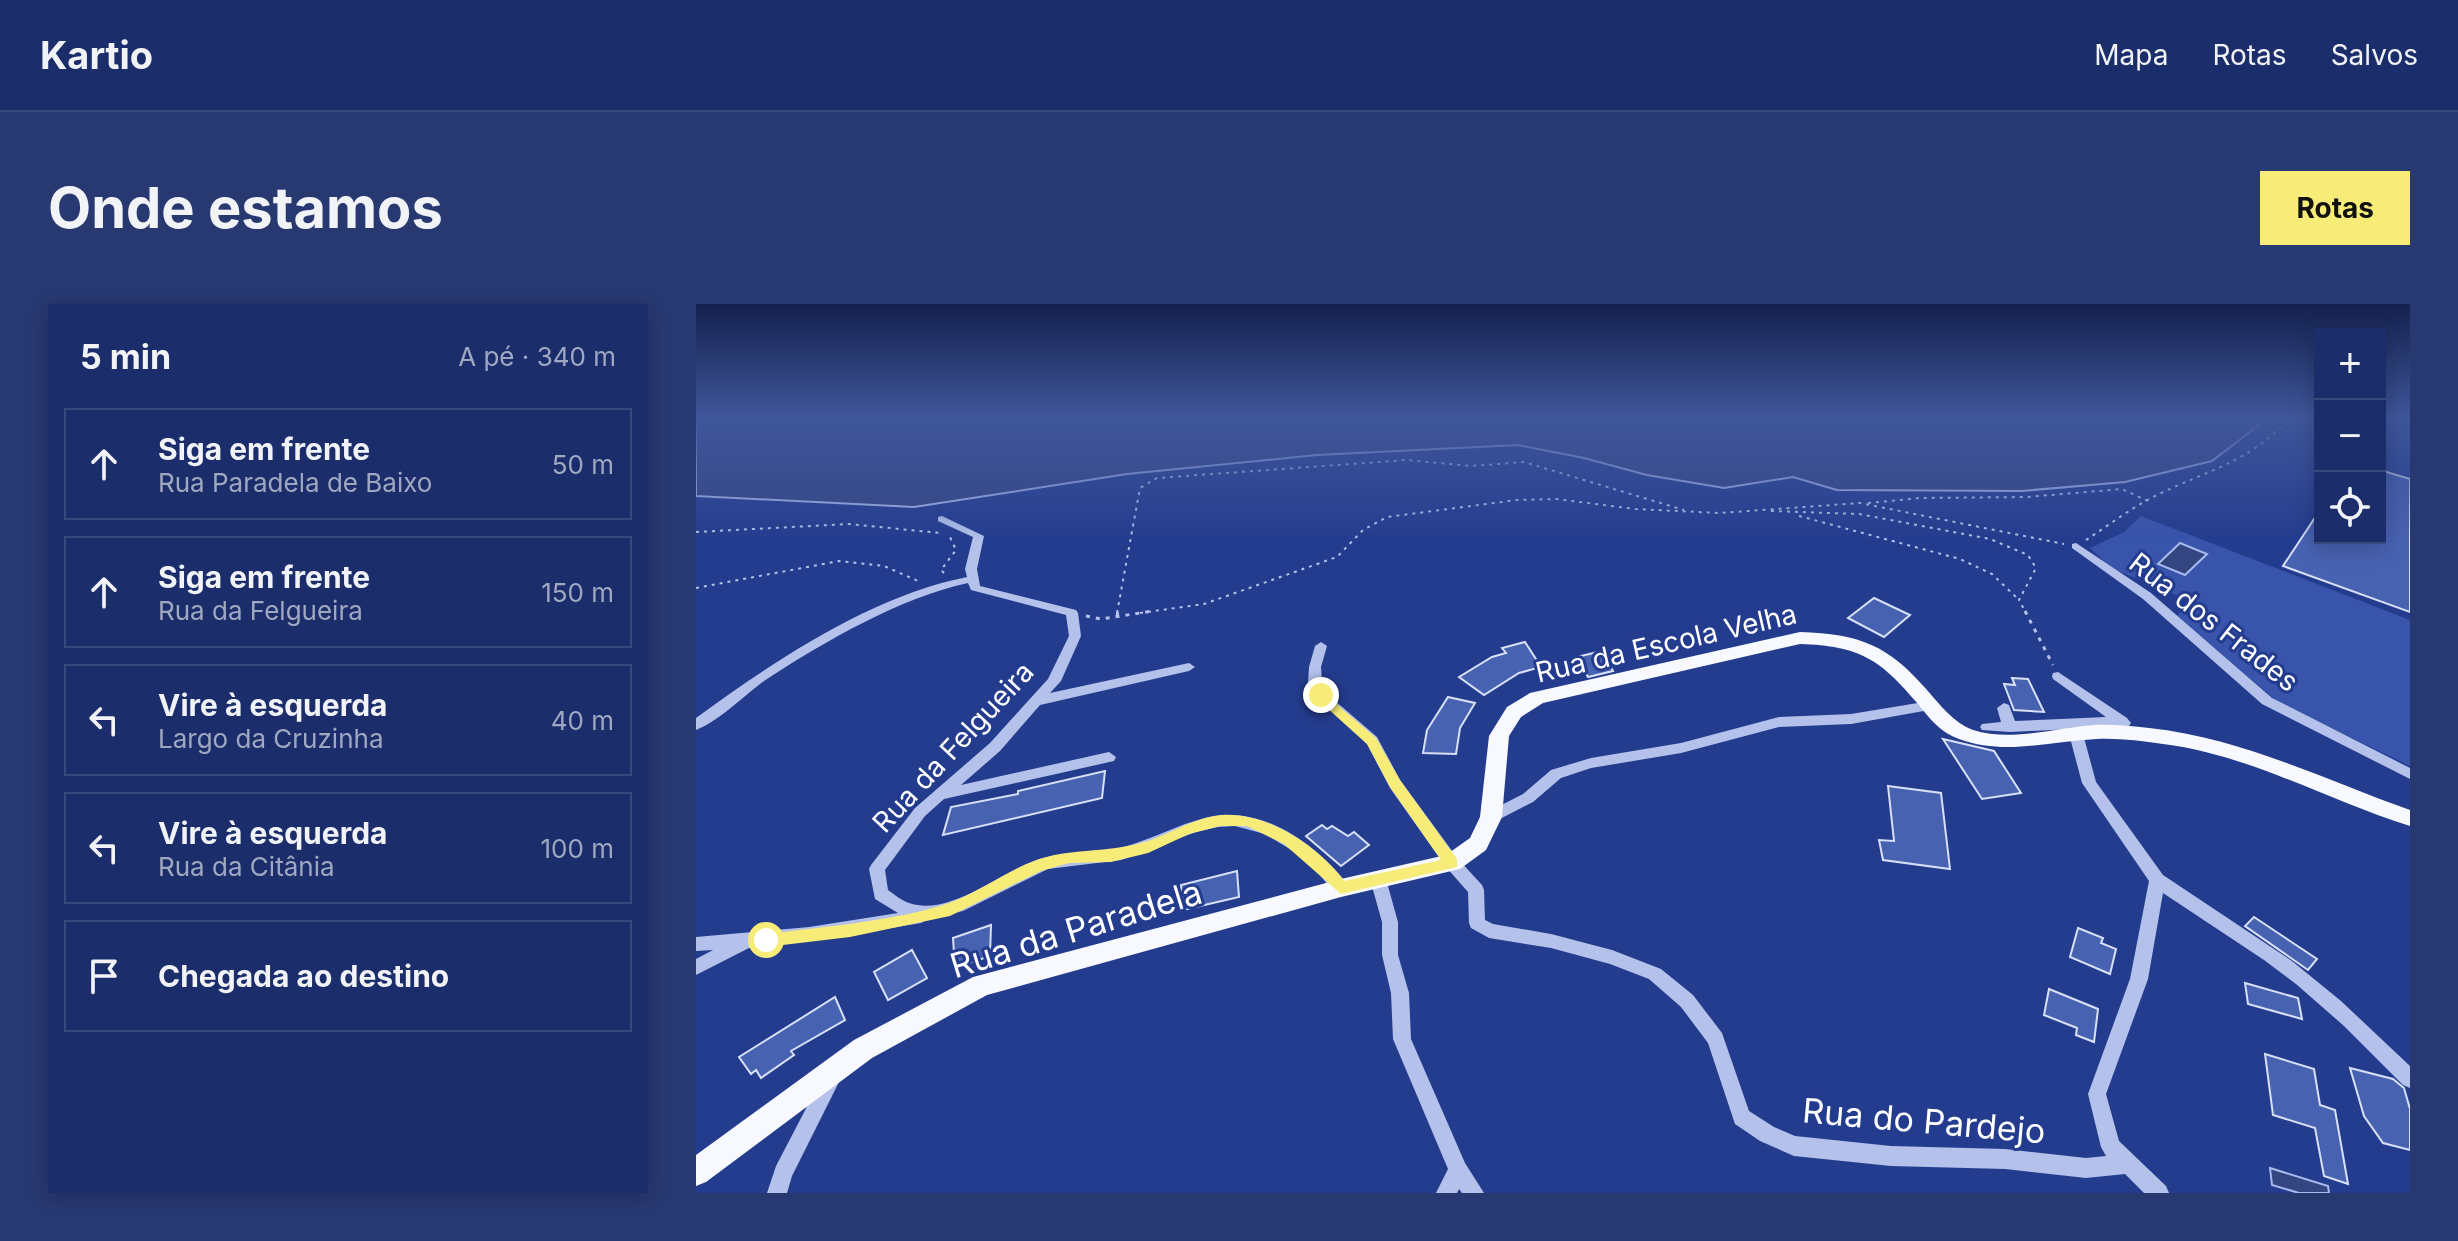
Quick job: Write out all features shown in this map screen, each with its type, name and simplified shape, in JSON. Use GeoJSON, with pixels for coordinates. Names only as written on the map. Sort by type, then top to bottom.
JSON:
{"type":"FeatureCollection","features":[{"type":"Feature","properties":{"kind":"main road","name":"Rua da Escola Velha"},"geometry":{"type":"LineString","coordinates":[[1452,863],[1478,844],[1491,817],[1499,736],[1514,712],[1537,698],[1800,638],[1832,638],[1866,645],[1897,666],[1930,706],[1961,733],[1999,743],[2076,734],[2141,735],[2242,751],[2410,818]]}},
{"type":"Feature","properties":{"kind":"main road","name":"Rua da Paradela"},"geometry":{"type":"LineString","coordinates":[[696,1172],[840,1066],[914,1019],[982,985],[1341,888],[1452,863]]}},
{"type":"Feature","properties":{"kind":"street"},"geometry":{"type":"LineString","coordinates":[[696,725],[804,651],[852,624],[939,586],[965,580],[979,536],[942,519]]}},
{"type":"Feature","properties":{"kind":"street","name":"Rua dos Frades"},"geometry":{"type":"LineString","coordinates":[[2076,546],[2147,596],[2267,701],[2410,774]]}},
{"type":"Feature","properties":{"kind":"street"},"geometry":{"type":"LineString","coordinates":[[965,580],[975,588],[1072,613]]}},
{"type":"Feature","properties":{"kind":"street","name":"Rua da Felgueira"},"geometry":{"type":"LineString","coordinates":[[1072,613],[1075,636],[1054,681],[995,747],[920,812],[877,869],[881,894],[908,910],[950,910],[1037,866],[1069,857],[1111,856],[1148,847],[1185,830],[1220,820],[1249,821],[1289,840],[1330,874],[1341,888]]}},
{"type":"Feature","properties":{"kind":"street"},"geometry":{"type":"LineString","coordinates":[[1321,646],[1315,682],[1321,695],[1372,741],[1395,784],[1452,863]]}},
{"type":"Feature","properties":{"kind":"street"},"geometry":{"type":"LineString","coordinates":[[1036,701],[1189,667]]}},
{"type":"Feature","properties":{"kind":"street"},"geometry":{"type":"LineString","coordinates":[[2058,676],[2141,735]]}},
{"type":"Feature","properties":{"kind":"street"},"geometry":{"type":"LineString","coordinates":[[1491,817],[1528,798],[1556,774],[1591,763],[1681,748],[1779,722],[1851,719],[1930,706]]}},
{"type":"Feature","properties":{"kind":"street"},"geometry":{"type":"LineString","coordinates":[[2004,708],[2010,727]]}},
{"type":"Feature","properties":{"kind":"street"},"geometry":{"type":"LineString","coordinates":[[1987,727],[2122,721]]}},
{"type":"Feature","properties":{"kind":"street"},"geometry":{"type":"LineString","coordinates":[[2076,734],[2089,783],[2157,880],[2200,913],[2285,965],[2342,1012],[2410,1079]]}},
{"type":"Feature","properties":{"kind":"street"},"geometry":{"type":"LineString","coordinates":[[941,794],[1109,757]]}},
{"type":"Feature","properties":{"kind":"street","name":"Rua do Pardejo"},"geometry":{"type":"LineString","coordinates":[[1452,863],[1476,890],[1477,923],[1489,931],[1551,941],[1612,957],[1655,974],[1687,1001],[1716,1039],[1742,1117],[1767,1134],[1794,1146],[1891,1156],[2005,1159],[2086,1168],[2129,1164]]}},
{"type":"Feature","properties":{"kind":"street"},"geometry":{"type":"LineString","coordinates":[[1378,879],[1390,922],[1390,955],[1400,993],[1402,1039],[1458,1170],[1474,1193]]}},
{"type":"Feature","properties":{"kind":"street"},"geometry":{"type":"LineString","coordinates":[[2157,880],[2139,979],[2097,1094],[2111,1147],[2159,1193]]}},
{"type":"Feature","properties":{"kind":"street"},"geometry":{"type":"LineString","coordinates":[[696,944],[850,930],[950,910]]}},
{"type":"Feature","properties":{"kind":"street"},"geometry":{"type":"LineString","coordinates":[[696,967],[748,941]]}},
{"type":"Feature","properties":{"kind":"street"},"geometry":{"type":"LineString","coordinates":[[777,1193],[783,1173],[816,1104],[840,1066]]}},
{"type":"Feature","properties":{"kind":"street"},"geometry":{"type":"LineString","coordinates":[[1446,1193],[1458,1170]]}},
{"type":"Feature","properties":{"kind":"path"},"geometry":{"type":"LineString","coordinates":[[1860,503],[2076,546],[2148,501],[2238,459]]}},
{"type":"Feature","properties":{"kind":"path"},"geometry":{"type":"LineString","coordinates":[[1117,617],[1140,488],[1157,478],[1406,460],[1471,466],[1524,462],[1691,512]]}},
{"type":"Feature","properties":{"kind":"path"},"geometry":{"type":"LineString","coordinates":[[1072,613],[1101,619],[1204,604],[1337,557],[1363,530],[1387,517],[1517,500],[1556,499],[1691,512],[1920,498],[2027,497],[2122,489],[2148,501]]}},
{"type":"Feature","properties":{"kind":"path"},"geometry":{"type":"LineString","coordinates":[[1759,510],[1795,514],[1859,514],[1990,539],[2028,555],[2036,568],[2019,600]]}},
{"type":"Feature","properties":{"kind":"path"},"geometry":{"type":"LineString","coordinates":[[1795,514],[1850,533],[1936,551],[1985,569],[2019,600],[2058,676]]}},
{"type":"Feature","properties":{"kind":"path"},"geometry":{"type":"LineString","coordinates":[[696,532],[769,525],[857,523],[949,535],[956,550],[941,570],[965,580]]}},
{"type":"Feature","properties":{"kind":"path"},"geometry":{"type":"LineString","coordinates":[[696,588],[839,561],[884,566],[939,586]]}},
{"type":"Feature","properties":{"kind":"shaded area"},"geometry":{"type":"Polygon","coordinates":[[[696,459],[1272,459],[1127,474],[914,507],[696,496],[696,459]]]}},
{"type":"Feature","properties":{"kind":"shaded area"},"geometry":{"type":"Polygon","coordinates":[[[1590,459],[2214,459],[2125,482],[2022,491],[1837,490],[1793,477],[1724,488],[1647,475],[1590,459]]]}},
{"type":"Feature","properties":{"kind":"shaded area"},"geometry":{"type":"Polygon","coordinates":[[[2141,516],[2410,620],[2410,766],[2279,703],[2177,616],[2190,601],[2111,568],[2090,548],[2124,532],[2141,516]]]}},
{"type":"Feature","properties":{"kind":"shaded area"},"geometry":{"type":"Polygon","coordinates":[[[2180,543],[2207,554],[2185,575],[2158,564],[2180,543]]]}},
{"type":"Feature","properties":{"kind":"shaded area"},"geometry":{"type":"Polygon","coordinates":[[[2270,1168],[2328,1186],[2329,1193],[2299,1193],[2272,1185],[2270,1168]]]}},
{"type":"Feature","properties":{"kind":"building"},"geometry":{"type":"Polygon","coordinates":[[[2386,472],[2410,479],[2410,612],[2283,566],[2314,519],[2314,544],[2386,544],[2386,472]]]}},
{"type":"Feature","properties":{"kind":"building"},"geometry":{"type":"Polygon","coordinates":[[[1874,598],[1910,615],[1884,637],[1848,618],[1874,598]]]}},
{"type":"Feature","properties":{"kind":"building"},"geometry":{"type":"Polygon","coordinates":[[[1525,642],[1541,667],[1519,673],[1484,695],[1459,677],[1492,657],[1506,653],[1502,648],[1525,642]]]}},
{"type":"Feature","properties":{"kind":"building"},"geometry":{"type":"Polygon","coordinates":[[[1602,651],[1613,671],[1588,677],[1577,657],[1602,651]]]}},
{"type":"Feature","properties":{"kind":"building"},"geometry":{"type":"Polygon","coordinates":[[[2012,678],[2028,679],[2044,712],[2014,710],[2004,684],[2015,685],[2012,678]]]}},
{"type":"Feature","properties":{"kind":"building"},"geometry":{"type":"Polygon","coordinates":[[[1448,697],[1475,703],[1460,728],[1456,754],[1423,753],[1427,730],[1448,697]]]}},
{"type":"Feature","properties":{"kind":"building"},"geometry":{"type":"Polygon","coordinates":[[[1943,739],[1994,751],[2021,793],[1982,799],[1943,739]]]}},
{"type":"Feature","properties":{"kind":"building"},"geometry":{"type":"Polygon","coordinates":[[[1105,771],[1102,798],[943,835],[951,807],[1018,794],[1018,791],[1105,771]]]}},
{"type":"Feature","properties":{"kind":"building"},"geometry":{"type":"Polygon","coordinates":[[[1888,786],[1941,793],[1950,869],[1883,860],[1879,840],[1894,841],[1888,786]]]}},
{"type":"Feature","properties":{"kind":"building"},"geometry":{"type":"Polygon","coordinates":[[[1322,825],[1327,829],[1332,826],[1348,836],[1354,832],[1369,845],[1341,866],[1306,836],[1322,825]]]}},
{"type":"Feature","properties":{"kind":"building"},"geometry":{"type":"Polygon","coordinates":[[[1237,871],[1239,897],[1183,910],[1181,885],[1237,871]]]}},
{"type":"Feature","properties":{"kind":"building"},"geometry":{"type":"Polygon","coordinates":[[[2254,917],[2317,959],[2308,970],[2245,926],[2254,917]]]}},
{"type":"Feature","properties":{"kind":"building"},"geometry":{"type":"Polygon","coordinates":[[[991,925],[990,956],[955,968],[953,938],[991,925]]]}},
{"type":"Feature","properties":{"kind":"building"},"geometry":{"type":"Polygon","coordinates":[[[2078,928],[2103,938],[2101,943],[2116,949],[2110,974],[2070,957],[2078,928]]]}},
{"type":"Feature","properties":{"kind":"building"},"geometry":{"type":"Polygon","coordinates":[[[912,950],[927,978],[888,1000],[874,972],[912,950]]]}},
{"type":"Feature","properties":{"kind":"building"},"geometry":{"type":"Polygon","coordinates":[[[2245,983],[2298,998],[2302,1019],[2248,1004],[2245,983]]]}},
{"type":"Feature","properties":{"kind":"building"},"geometry":{"type":"Polygon","coordinates":[[[2049,989],[2098,1009],[2094,1042],[2076,1035],[2077,1028],[2044,1015],[2049,989]]]}},
{"type":"Feature","properties":{"kind":"building"},"geometry":{"type":"Polygon","coordinates":[[[835,997],[845,1020],[791,1051],[794,1055],[761,1078],[756,1070],[751,1074],[739,1057],[835,997]]]}},
{"type":"Feature","properties":{"kind":"building"},"geometry":{"type":"Polygon","coordinates":[[[2265,1054],[2314,1069],[2320,1105],[2335,1110],[2348,1184],[2324,1176],[2315,1128],[2273,1115],[2265,1054]]]}},
{"type":"Feature","properties":{"kind":"building"},"geometry":{"type":"Polygon","coordinates":[[[2350,1068],[2393,1079],[2404,1088],[2410,1109],[2410,1150],[2383,1143],[2364,1116],[2350,1068]]]}},
{"type":"Feature","properties":{"kind":"route"},"geometry":{"type":"LineString","coordinates":[[766,940],[850,930],[950,910],[1037,866],[1069,857],[1111,856],[1148,847],[1185,830],[1220,820],[1249,821],[1289,840],[1330,874],[1341,888],[1452,863],[1395,784],[1372,741],[1321,695]]}}]}
